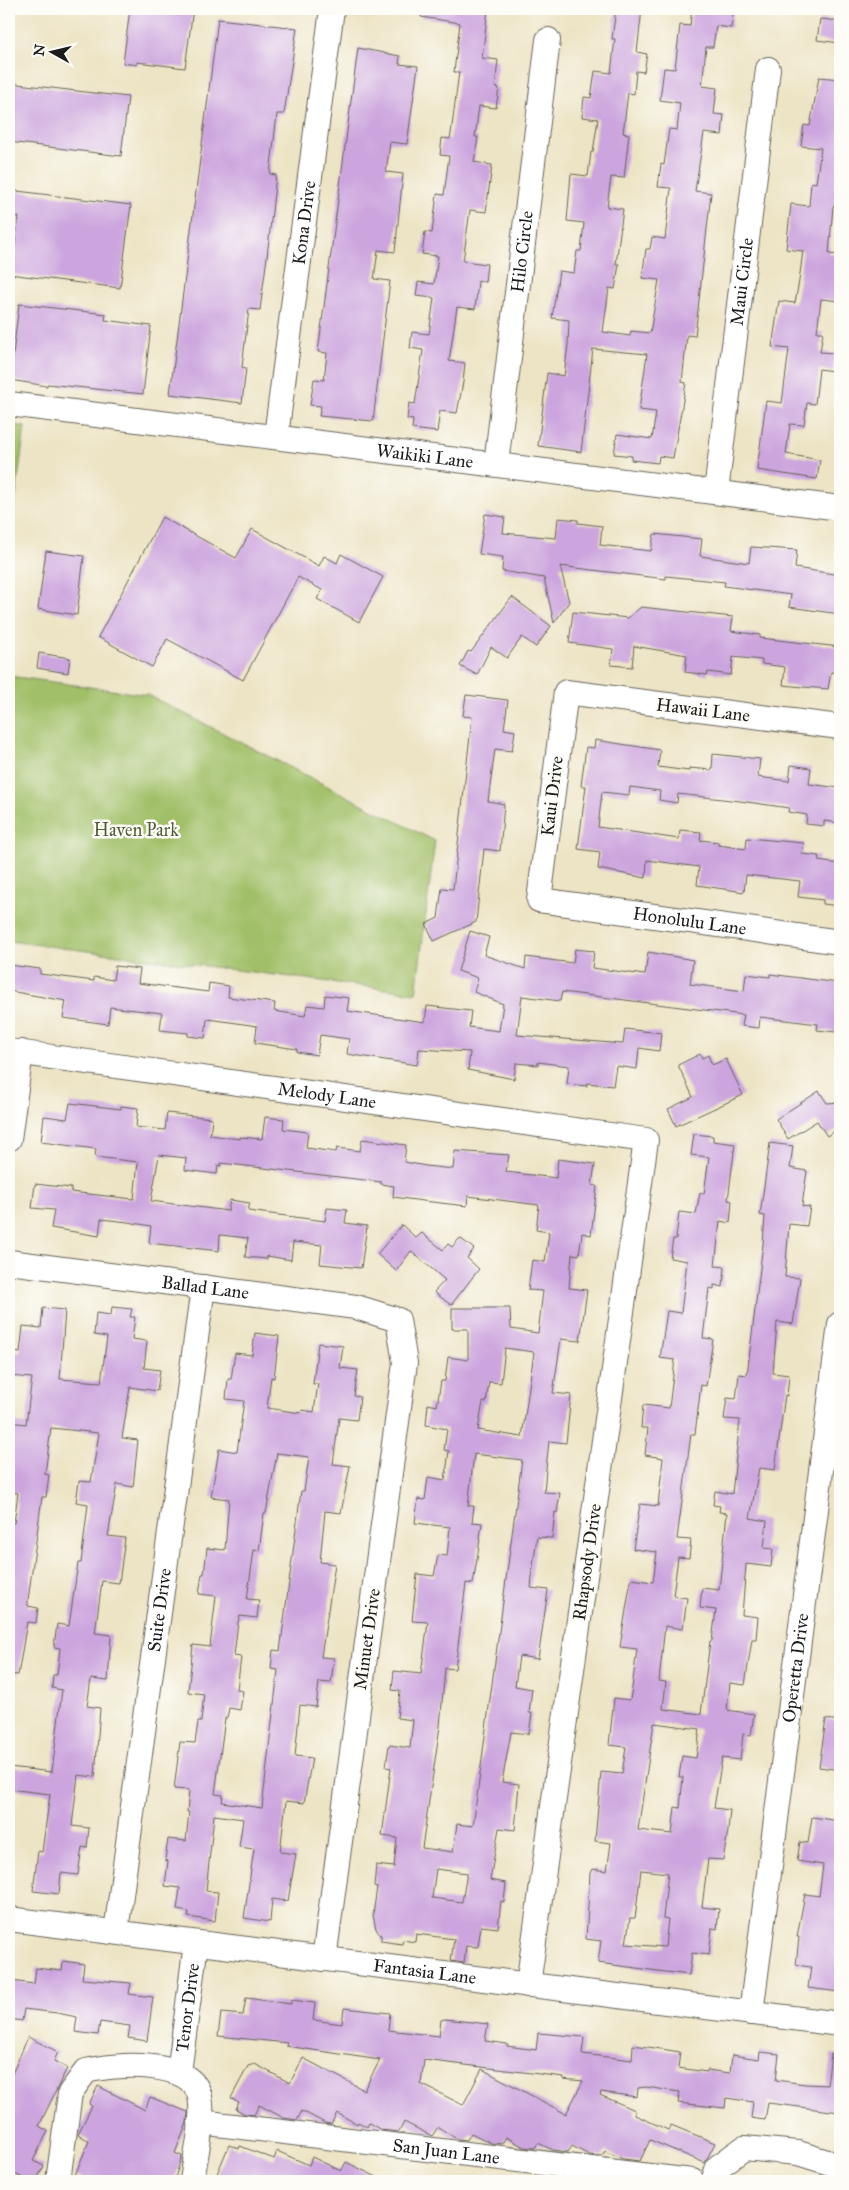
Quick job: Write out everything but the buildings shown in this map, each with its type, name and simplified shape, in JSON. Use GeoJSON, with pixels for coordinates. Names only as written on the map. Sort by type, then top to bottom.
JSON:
{"type":"FeatureCollection","features":[{"type":"Feature","properties":{"kind":"street","name":"Kona Drive"},"geometry":{"type":"LineString","coordinates":[[276,436],[332,9]]}},
{"type":"Feature","properties":{"kind":"street","name":"Hilo Circle"},"geometry":{"type":"LineString","coordinates":[[496,464],[548,40]]}},
{"type":"Feature","properties":{"kind":"street","name":"Maui Circle"},"geometry":{"type":"LineString","coordinates":[[716,492],[768,69]]}},
{"type":"Feature","properties":{"kind":"street","name":"Waikiki Lane"},"geometry":{"type":"LineString","coordinates":[[9,404],[840,508]]}},
{"type":"Feature","properties":{"kind":"street","name":"Hawaii Lane"},"geometry":{"type":"LineString","coordinates":[[566,692],[840,727]]}},
{"type":"Feature","properties":{"kind":"street","name":"Kaui Drive"},"geometry":{"type":"LineString","coordinates":[[539,900],[566,692]]}},
{"type":"Feature","properties":{"kind":"street","name":"Honolulu Lane"},"geometry":{"type":"LineString","coordinates":[[539,900],[840,942]]}},
{"type":"Feature","properties":{"kind":"street"},"geometry":{"type":"LineString","coordinates":[[9,1139],[15,1051]]}},
{"type":"Feature","properties":{"kind":"street","name":"Melody Lane"},"geometry":{"type":"LineString","coordinates":[[15,1051],[646,1140]]}},
{"type":"Feature","properties":{"kind":"street","name":"Rhapsody Drive"},"geometry":{"type":"LineString","coordinates":[[528,1985],[646,1140]]}},
{"type":"Feature","properties":{"kind":"street","name":"Ballad Lane"},"geometry":{"type":"LineString","coordinates":[[9,1262],[356,1307],[398,1320]]}},
{"type":"Feature","properties":{"kind":"street","name":"Suite Drive"},"geometry":{"type":"LineString","coordinates":[[116,1932],[203,1287]]}},
{"type":"Feature","properties":{"kind":"street","name":"Minuet Drive"},"geometry":{"type":"LineString","coordinates":[[324,1959],[405,1363],[398,1320]]}},
{"type":"Feature","properties":{"kind":"street","name":"Operetta Drive"},"geometry":{"type":"LineString","coordinates":[[751,2013],[840,1324]]}},
{"type":"Feature","properties":{"kind":"street","name":"Fantasia Lane"},"geometry":{"type":"LineString","coordinates":[[9,1919],[840,2024]]}},
{"type":"Feature","properties":{"kind":"street","name":"Tenor Drive"},"geometry":{"type":"LineString","coordinates":[[179,2073],[196,1943]]}},
{"type":"Feature","properties":{"kind":"street"},"geometry":{"type":"LineString","coordinates":[[58,2181],[70,2093],[86,2071],[106,2066],[145,2066],[179,2073],[196,2086],[201,2097],[200,2122],[192,2181]]}},
{"type":"Feature","properties":{"kind":"street","name":"San Juan Lane"},"geometry":{"type":"LineString","coordinates":[[200,2122],[692,2181]]}},
{"type":"Feature","properties":{"kind":"street"},"geometry":{"type":"LineString","coordinates":[[713,2181],[718,2167],[744,2148],[798,2153],[840,2166]]}},
{"type":"Feature","properties":{"kind":"green space"},"geometry":{"type":"Polygon","coordinates":[[[9,424],[25,427],[9,546],[9,424]]]}},
{"type":"Feature","properties":{"kind":"green space","name":"Haven Park"},"geometry":{"type":"Polygon","coordinates":[[[9,676],[148,695],[435,841],[416,993],[9,941],[9,676]]]}}]}
